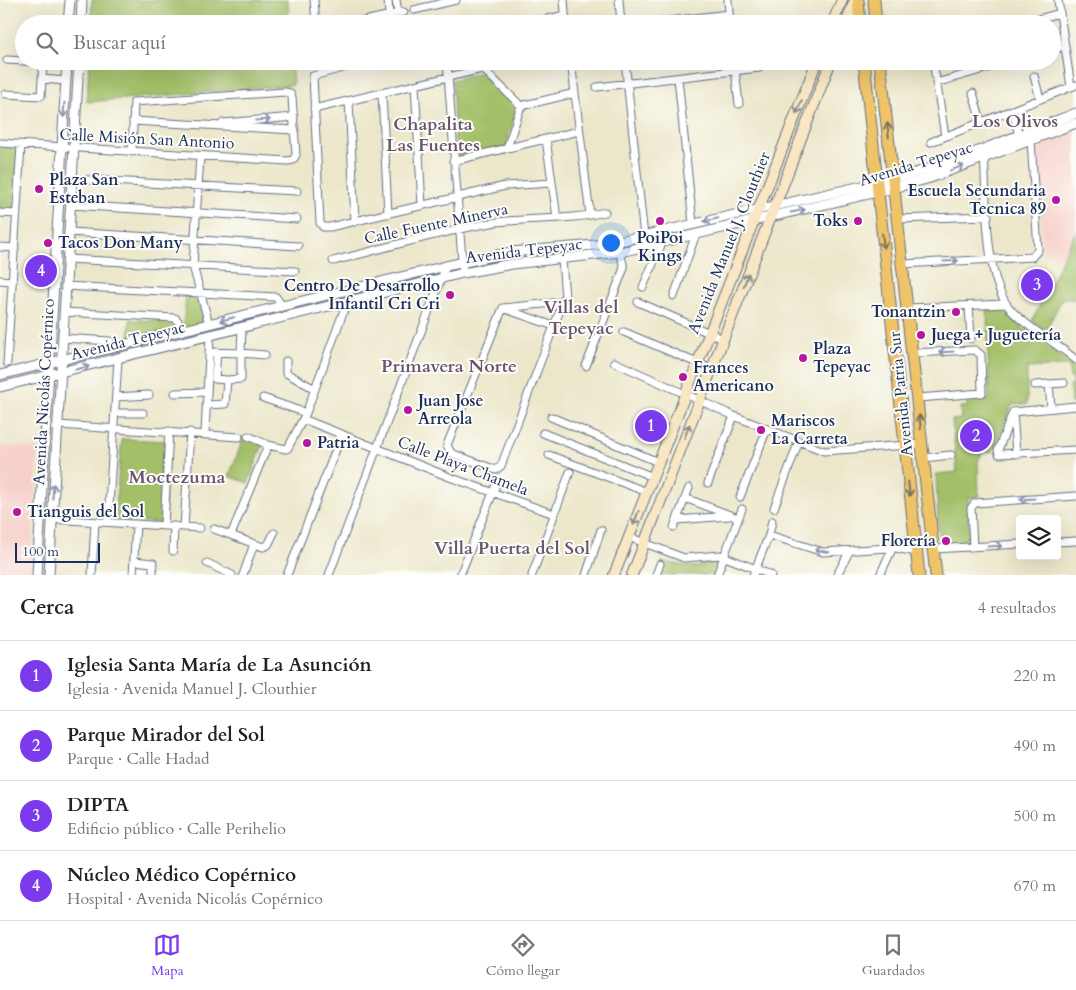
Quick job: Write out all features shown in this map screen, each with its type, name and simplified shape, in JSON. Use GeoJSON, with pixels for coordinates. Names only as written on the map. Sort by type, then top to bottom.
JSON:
{"type":"FeatureCollection","features":[{"type":"Feature","properties":{"kind":"main road"},"geometry":{"type":"LineString","coordinates":[[836,15],[842,0]]}},
{"type":"Feature","properties":{"kind":"main road"},"geometry":{"type":"LineString","coordinates":[[850,15],[856,0]]}},
{"type":"Feature","properties":{"kind":"main road"},"geometry":{"type":"LineString","coordinates":[[856,0],[858,15]]}},
{"type":"Feature","properties":{"kind":"main road"},"geometry":{"type":"LineString","coordinates":[[874,0],[875,15]]}},
{"type":"Feature","properties":{"kind":"main road","name":"Avenida Manuel J. Clouthier"},"geometry":{"type":"LineString","coordinates":[[614,575],[813,70]]}},
{"type":"Feature","properties":{"kind":"main road","name":"Avenida Manuel J. Clouthier"},"geometry":{"type":"LineString","coordinates":[[632,575],[828,70]]}},
{"type":"Feature","properties":{"kind":"main road","name":"Avenida Patria Sur"},"geometry":{"type":"LineString","coordinates":[[865,70],[918,575]]}},
{"type":"Feature","properties":{"kind":"main road","name":"Avenida Patria Sur"},"geometry":{"type":"LineString","coordinates":[[881,70],[936,575]]}},
{"type":"Feature","properties":{"kind":"main road"},"geometry":{"type":"LineString","coordinates":[[715,318],[729,324]]}},
{"type":"Feature","properties":{"kind":"main road"},"geometry":{"type":"LineString","coordinates":[[664,447],[679,452]]}},
{"type":"Feature","properties":{"kind":"street"},"geometry":{"type":"LineString","coordinates":[[69,15],[70,0]]}},
{"type":"Feature","properties":{"kind":"street"},"geometry":{"type":"LineString","coordinates":[[81,15],[82,0]]}},
{"type":"Feature","properties":{"kind":"street"},"geometry":{"type":"LineString","coordinates":[[314,0],[315,15]]}},
{"type":"Feature","properties":{"kind":"street"},"geometry":{"type":"LineString","coordinates":[[388,0],[389,15],[401,12],[396,0]]}},
{"type":"Feature","properties":{"kind":"street"},"geometry":{"type":"LineString","coordinates":[[414,10],[456,0]]}},
{"type":"Feature","properties":{"kind":"street"},"geometry":{"type":"LineString","coordinates":[[564,0],[565,15]]}},
{"type":"Feature","properties":{"kind":"street"},"geometry":{"type":"LineString","coordinates":[[619,0],[620,15]]}},
{"type":"Feature","properties":{"kind":"street"},"geometry":{"type":"LineString","coordinates":[[720,15],[729,14],[728,0]]}},
{"type":"Feature","properties":{"kind":"street"},"geometry":{"type":"LineString","coordinates":[[1053,15],[1060,13],[1058,0]]}},
{"type":"Feature","properties":{"kind":"street"},"geometry":{"type":"LineString","coordinates":[[931,142],[1074,86],[1061,20]]}},
{"type":"Feature","properties":{"kind":"street"},"geometry":{"type":"LineString","coordinates":[[1061,47],[1065,46]]}},
{"type":"Feature","properties":{"kind":"street"},"geometry":{"type":"LineString","coordinates":[[6,60],[15,60]]}},
{"type":"Feature","properties":{"kind":"street"},"geometry":{"type":"LineString","coordinates":[[6,94],[41,96],[43,70]]}},
{"type":"Feature","properties":{"kind":"street","name":"Avenida Nicolás Copérnico"},"geometry":{"type":"LineString","coordinates":[[38,575],[67,70]]}},
{"type":"Feature","properties":{"kind":"street","name":"Avenida Nicolás Copérnico"},"geometry":{"type":"LineString","coordinates":[[49,575],[78,70]]}},
{"type":"Feature","properties":{"kind":"street"},"geometry":{"type":"LineString","coordinates":[[336,70],[314,76],[320,222],[323,227],[355,222],[506,186],[552,183]]}},
{"type":"Feature","properties":{"kind":"street"},"geometry":{"type":"LineString","coordinates":[[448,70],[453,161],[463,273]]}},
{"type":"Feature","properties":{"kind":"street"},"geometry":{"type":"LineString","coordinates":[[314,109],[479,70]]}},
{"type":"Feature","properties":{"kind":"street"},"geometry":{"type":"LineString","coordinates":[[484,70],[521,106]]}},
{"type":"Feature","properties":{"kind":"street"},"geometry":{"type":"LineString","coordinates":[[572,70],[590,216]]}},
{"type":"Feature","properties":{"kind":"street"},"geometry":{"type":"LineString","coordinates":[[626,70],[645,246]]}},
{"type":"Feature","properties":{"kind":"street"},"geometry":{"type":"LineString","coordinates":[[597,87],[743,70]]}},
{"type":"Feature","properties":{"kind":"street"},"geometry":{"type":"LineString","coordinates":[[934,70],[945,136]]}},
{"type":"Feature","properties":{"kind":"street"},"geometry":{"type":"LineString","coordinates":[[936,83],[981,70]]}},
{"type":"Feature","properties":{"kind":"street"},"geometry":{"type":"LineString","coordinates":[[735,71],[739,104]]}},
{"type":"Feature","properties":{"kind":"street"},"geometry":{"type":"LineString","coordinates":[[1034,76],[1040,99]]}},
{"type":"Feature","properties":{"kind":"street"},"geometry":{"type":"LineString","coordinates":[[678,78],[693,224]]}},
{"type":"Feature","properties":{"kind":"street"},"geometry":{"type":"LineString","coordinates":[[42,79],[66,81]]}},
{"type":"Feature","properties":{"kind":"street"},"geometry":{"type":"LineString","coordinates":[[415,85],[422,206]]}},
{"type":"Feature","properties":{"kind":"street"},"geometry":{"type":"LineString","coordinates":[[132,152],[133,121],[134,102],[286,92],[290,93],[292,98],[295,130],[133,121]]}},
{"type":"Feature","properties":{"kind":"street"},"geometry":{"type":"LineString","coordinates":[[382,93],[388,214]]}},
{"type":"Feature","properties":{"kind":"street"},"geometry":{"type":"LineString","coordinates":[[521,106],[575,93]]}},
{"type":"Feature","properties":{"kind":"street"},"geometry":{"type":"LineString","coordinates":[[973,93],[982,122]]}},
{"type":"Feature","properties":{"kind":"street"},"geometry":{"type":"LineString","coordinates":[[349,101],[355,222]]}},
{"type":"Feature","properties":{"kind":"street"},"geometry":{"type":"LineString","coordinates":[[508,148],[521,106]]}},
{"type":"Feature","properties":{"kind":"street"},"geometry":{"type":"LineString","coordinates":[[1020,107],[1023,133]]}},
{"type":"Feature","properties":{"kind":"street"},"geometry":{"type":"LineString","coordinates":[[1012,110],[1023,133]]}},
{"type":"Feature","properties":{"kind":"street","name":"Avenida Tepeyac"},"geometry":{"type":"LineString","coordinates":[[894,184],[1076,113]]}},
{"type":"Feature","properties":{"kind":"street"},"geometry":{"type":"LineString","coordinates":[[198,125],[294,117]]}},
{"type":"Feature","properties":{"kind":"street","name":"Avenida Tepeyac"},"geometry":{"type":"LineString","coordinates":[[0,375],[446,266],[511,252],[586,247],[643,236],[758,208],[930,178],[1076,123]]}},
{"type":"Feature","properties":{"kind":"street","name":"Calle Misión San Antonio"},"geometry":{"type":"LineString","coordinates":[[0,143],[293,160],[296,155],[295,130]]}},
{"type":"Feature","properties":{"kind":"street"},"geometry":{"type":"LineString","coordinates":[[453,161],[579,131]]}},
{"type":"Feature","properties":{"kind":"street"},"geometry":{"type":"LineString","coordinates":[[546,139],[557,218]]}},
{"type":"Feature","properties":{"kind":"street"},"geometry":{"type":"LineString","coordinates":[[902,264],[1032,257],[1036,255],[1038,250],[1031,140]]}},
{"type":"Feature","properties":{"kind":"street"},"geometry":{"type":"LineString","coordinates":[[8,363],[21,145]]}},
{"type":"Feature","properties":{"kind":"street"},"geometry":{"type":"LineString","coordinates":[[984,149],[991,259],[996,284],[1006,304],[1024,322],[1053,341],[1076,360]]}},
{"type":"Feature","properties":{"kind":"street"},"geometry":{"type":"LineString","coordinates":[[200,156],[193,266],[209,324]]}},
{"type":"Feature","properties":{"kind":"street"},"geometry":{"type":"LineString","coordinates":[[72,179],[297,191]]}},
{"type":"Feature","properties":{"kind":"street","name":"Avenida Tepeyac"},"geometry":{"type":"LineString","coordinates":[[0,388],[441,278],[512,264],[562,260],[620,252],[753,221],[878,187]]}},
{"type":"Feature","properties":{"kind":"street"},"geometry":{"type":"LineString","coordinates":[[70,205],[297,219]]}},
{"type":"Feature","properties":{"kind":"street","name":"Calle Fuente Minerva"},"geometry":{"type":"LineString","coordinates":[[333,261],[459,231],[518,220],[590,216],[605,212]]}},
{"type":"Feature","properties":{"kind":"street"},"geometry":{"type":"LineString","coordinates":[[0,213],[17,214]]}},
{"type":"Feature","properties":{"kind":"street"},"geometry":{"type":"LineString","coordinates":[[898,219],[988,216]]}},
{"type":"Feature","properties":{"kind":"street"},"geometry":{"type":"LineString","coordinates":[[68,232],[298,246]]}},
{"type":"Feature","properties":{"kind":"street"},"geometry":{"type":"LineString","coordinates":[[674,296],[696,234]]}},
{"type":"Feature","properties":{"kind":"street"},"geometry":{"type":"LineString","coordinates":[[643,287],[662,243]]}},
{"type":"Feature","properties":{"kind":"street"},"geometry":{"type":"LineString","coordinates":[[0,247],[15,248]]}},
{"type":"Feature","properties":{"kind":"street"},"geometry":{"type":"LineString","coordinates":[[586,366],[624,268],[620,252]]}},
{"type":"Feature","properties":{"kind":"street"},"geometry":{"type":"LineString","coordinates":[[67,259],[296,271]]}},
{"type":"Feature","properties":{"kind":"street"},"geometry":{"type":"LineString","coordinates":[[503,308],[447,445],[451,453],[498,470],[565,297],[562,260]]}},
{"type":"Feature","properties":{"kind":"street"},"geometry":{"type":"LineString","coordinates":[[329,575],[446,266]]}},
{"type":"Feature","properties":{"kind":"street"},"geometry":{"type":"LineString","coordinates":[[0,280],[13,281]]}},
{"type":"Feature","properties":{"kind":"street"},"geometry":{"type":"LineString","coordinates":[[65,286],[276,297],[282,306]]}},
{"type":"Feature","properties":{"kind":"street"},"geometry":{"type":"LineString","coordinates":[[248,436],[268,445],[287,449],[304,416],[347,302]]}},
{"type":"Feature","properties":{"kind":"street"},"geometry":{"type":"LineString","coordinates":[[503,308],[563,302]]}},
{"type":"Feature","properties":{"kind":"street"},"geometry":{"type":"LineString","coordinates":[[638,302],[723,339]]}},
{"type":"Feature","properties":{"kind":"street"},"geometry":{"type":"LineString","coordinates":[[908,308],[1006,304]]}},
{"type":"Feature","properties":{"kind":"street"},"geometry":{"type":"LineString","coordinates":[[969,306],[971,339]]}},
{"type":"Feature","properties":{"kind":"street"},"geometry":{"type":"LineString","coordinates":[[503,308],[554,326]]}},
{"type":"Feature","properties":{"kind":"street"},"geometry":{"type":"LineString","coordinates":[[64,312],[174,318],[178,321],[181,331]]}},
{"type":"Feature","properties":{"kind":"street"},"geometry":{"type":"LineString","coordinates":[[252,314],[254,325]]}},
{"type":"Feature","properties":{"kind":"street"},"geometry":{"type":"LineString","coordinates":[[211,378],[241,379],[242,328]]}},
{"type":"Feature","properties":{"kind":"street"},"geometry":{"type":"LineString","coordinates":[[624,332],[711,370]]}},
{"type":"Feature","properties":{"kind":"street"},"geometry":{"type":"LineString","coordinates":[[0,336],[9,334]]}},
{"type":"Feature","properties":{"kind":"street"},"geometry":{"type":"LineString","coordinates":[[205,433],[206,392],[211,378],[213,352],[210,336]]}},
{"type":"Feature","properties":{"kind":"street"},"geometry":{"type":"LineString","coordinates":[[156,337],[156,348]]}},
{"type":"Feature","properties":{"kind":"street"},"geometry":{"type":"LineString","coordinates":[[62,338],[110,341],[113,347]]}},
{"type":"Feature","properties":{"kind":"street"},"geometry":{"type":"LineString","coordinates":[[213,352],[265,355]]}},
{"type":"Feature","properties":{"kind":"street"},"geometry":{"type":"LineString","coordinates":[[913,353],[979,352],[982,393],[918,398]]}},
{"type":"Feature","properties":{"kind":"street"},"geometry":{"type":"LineString","coordinates":[[108,522],[118,359]]}},
{"type":"Feature","properties":{"kind":"street"},"geometry":{"type":"LineString","coordinates":[[286,362],[286,372],[315,389]]}},
{"type":"Feature","properties":{"kind":"street"},"geometry":{"type":"LineString","coordinates":[[614,362],[698,401],[824,451],[922,444]]}},
{"type":"Feature","properties":{"kind":"street"},"geometry":{"type":"LineString","coordinates":[[206,405],[225,404],[227,380]]}},
{"type":"Feature","properties":{"kind":"street"},"geometry":{"type":"LineString","coordinates":[[1035,385],[1064,383]]}},
{"type":"Feature","properties":{"kind":"street"},"geometry":{"type":"LineString","coordinates":[[1049,384],[1051,408]]}},
{"type":"Feature","properties":{"kind":"street"},"geometry":{"type":"LineString","coordinates":[[175,393],[206,392]]}},
{"type":"Feature","properties":{"kind":"street"},"geometry":{"type":"LineString","coordinates":[[116,397],[149,395]]}},
{"type":"Feature","properties":{"kind":"street","name":"Calle Playa Chamela"},"geometry":{"type":"LineString","coordinates":[[263,398],[378,449],[492,494],[554,514]]}},
{"type":"Feature","properties":{"kind":"street"},"geometry":{"type":"LineString","coordinates":[[1013,412],[1076,406]]}},
{"type":"Feature","properties":{"kind":"street"},"geometry":{"type":"LineString","coordinates":[[1013,412],[998,453],[1016,454],[1076,450]]}},
{"type":"Feature","properties":{"kind":"street"},"geometry":{"type":"LineString","coordinates":[[1013,412],[1016,454]]}},
{"type":"Feature","properties":{"kind":"street"},"geometry":{"type":"LineString","coordinates":[[116,413],[144,413]]}},
{"type":"Feature","properties":{"kind":"street"},"geometry":{"type":"LineString","coordinates":[[708,483],[734,416]]}},
{"type":"Feature","properties":{"kind":"street"},"geometry":{"type":"LineString","coordinates":[[551,417],[658,462]]}},
{"type":"Feature","properties":{"kind":"street"},"geometry":{"type":"LineString","coordinates":[[58,425],[190,432],[240,437]]}},
{"type":"Feature","properties":{"kind":"street"},"geometry":{"type":"LineString","coordinates":[[740,496],[767,429]]}},
{"type":"Feature","properties":{"kind":"street"},"geometry":{"type":"LineString","coordinates":[[164,526],[169,431]]}},
{"type":"Feature","properties":{"kind":"street"},"geometry":{"type":"LineString","coordinates":[[184,527],[190,432]]}},
{"type":"Feature","properties":{"kind":"street"},"geometry":{"type":"LineString","coordinates":[[544,433],[653,477]]}},
{"type":"Feature","properties":{"kind":"street"},"geometry":{"type":"LineString","coordinates":[[287,575],[342,434]]}},
{"type":"Feature","properties":{"kind":"street"},"geometry":{"type":"LineString","coordinates":[[774,508],[799,441]]}},
{"type":"Feature","properties":{"kind":"street"},"geometry":{"type":"LineString","coordinates":[[231,535],[268,445]]}},
{"type":"Feature","properties":{"kind":"street"},"geometry":{"type":"LineString","coordinates":[[924,458],[951,454]]}},
{"type":"Feature","properties":{"kind":"street"},"geometry":{"type":"LineString","coordinates":[[549,455],[646,492]]}},
{"type":"Feature","properties":{"kind":"street"},"geometry":{"type":"LineString","coordinates":[[532,575],[570,472]]}},
{"type":"Feature","properties":{"kind":"street"},"geometry":{"type":"LineString","coordinates":[[460,575],[496,485]]}},
{"type":"Feature","properties":{"kind":"street"},"geometry":{"type":"LineString","coordinates":[[689,488],[675,524],[735,517]]}},
{"type":"Feature","properties":{"kind":"street"},"geometry":{"type":"LineString","coordinates":[[973,547],[971,508],[973,504],[1076,496]]}},
{"type":"Feature","properties":{"kind":"street"},"geometry":{"type":"LineString","coordinates":[[685,498],[735,517]]}},
{"type":"Feature","properties":{"kind":"street"},"geometry":{"type":"LineString","coordinates":[[716,575],[724,556],[735,517],[742,509]]}},
{"type":"Feature","properties":{"kind":"street"},"geometry":{"type":"LineString","coordinates":[[52,519],[200,528]]}},
{"type":"Feature","properties":{"kind":"street"},"geometry":{"type":"LineString","coordinates":[[754,572],[769,535],[772,521]]}},
{"type":"Feature","properties":{"kind":"street"},"geometry":{"type":"LineString","coordinates":[[92,575],[95,522]]}},
{"type":"Feature","properties":{"kind":"street"},"geometry":{"type":"LineString","coordinates":[[133,575],[136,524]]}},
{"type":"Feature","properties":{"kind":"street"},"geometry":{"type":"LineString","coordinates":[[173,551],[174,526]]}},
{"type":"Feature","properties":{"kind":"street"},"geometry":{"type":"LineString","coordinates":[[214,529],[263,547],[268,545],[274,533]]}},
{"type":"Feature","properties":{"kind":"street"},"geometry":{"type":"LineString","coordinates":[[586,575],[602,530]]}},
{"type":"Feature","properties":{"kind":"street"},"geometry":{"type":"LineString","coordinates":[[769,535],[823,552],[849,552],[891,548],[902,548],[916,552]]}},
{"type":"Feature","properties":{"kind":"street"},"geometry":{"type":"LineString","coordinates":[[629,537],[684,558],[724,556],[754,572],[771,575]]}},
{"type":"Feature","properties":{"kind":"street"},"geometry":{"type":"LineString","coordinates":[[880,575],[891,548],[915,537]]}},
{"type":"Feature","properties":{"kind":"street"},"geometry":{"type":"LineString","coordinates":[[1061,542],[1076,541]]}},
{"type":"Feature","properties":{"kind":"street"},"geometry":{"type":"LineString","coordinates":[[243,575],[254,544]]}},
{"type":"Feature","properties":{"kind":"street"},"geometry":{"type":"LineString","coordinates":[[934,549],[1016,544]]}},
{"type":"Feature","properties":{"kind":"street"},"geometry":{"type":"LineString","coordinates":[[837,575],[849,552]]}},
{"type":"Feature","properties":{"kind":"street"},"geometry":{"type":"LineString","coordinates":[[134,561],[153,562],[153,575]]}},
{"type":"Feature","properties":{"kind":"street"},"geometry":{"type":"LineString","coordinates":[[207,563],[232,575]]}},
{"type":"Feature","properties":{"kind":"street"},"geometry":{"type":"LineString","coordinates":[[656,575],[660,564]]}},
{"type":"Feature","properties":{"kind":"shaded area"},"geometry":{"type":"Polygon","coordinates":[[[1076,132],[1076,231],[1062,259],[1043,251],[1037,151],[1039,146],[1076,132]]]}},
{"type":"Feature","properties":{"kind":"shaded area","name":"Tianguis del Sol"},"geometry":{"type":"Polygon","coordinates":[[[0,446],[38,448],[30,575],[0,575],[0,446]]]}},
{"type":"Feature","properties":{"kind":"green space"},"geometry":{"type":"Polygon","coordinates":[[[92,0],[288,0],[289,15],[91,15],[92,0]]]}},
{"type":"Feature","properties":{"kind":"green space"},"geometry":{"type":"Polygon","coordinates":[[[89,70],[292,70],[293,85],[87,102],[89,70]]]}},
{"type":"Feature","properties":{"kind":"green space"},"geometry":{"type":"Polygon","coordinates":[[[481,72],[517,107],[506,147],[456,158],[452,80],[481,72]]]}},
{"type":"Feature","properties":{"kind":"green space"},"geometry":{"type":"Polygon","coordinates":[[[0,146],[18,147],[13,212],[0,211],[0,146]]]}},
{"type":"Feature","properties":{"kind":"green space"},"geometry":{"type":"Polygon","coordinates":[[[1076,231],[1076,299],[1062,299],[1046,330],[1032,321],[1076,231]]]}},
{"type":"Feature","properties":{"kind":"green space"},"geometry":{"type":"Polygon","coordinates":[[[186,296],[197,297],[203,323],[183,328],[186,296]]]}},
{"type":"Feature","properties":{"kind":"green space"},"geometry":{"type":"Polygon","coordinates":[[[1000,306],[1017,324],[1076,369],[1076,403],[1071,403],[1070,386],[1073,385],[1073,378],[1070,378],[1069,366],[1027,368],[1027,404],[1012,405],[993,452],[982,452],[978,462],[979,496],[968,498],[969,543],[939,544],[936,474],[957,472],[952,420],[961,419],[960,407],[967,407],[967,401],[989,399],[987,307],[1000,306]]]}},
{"type":"Feature","properties":{"kind":"green space"},"geometry":{"type":"Polygon","coordinates":[[[130,320],[169,321],[174,326],[174,329],[129,340],[130,320]]]}},
{"type":"Feature","properties":{"kind":"green space"},"geometry":{"type":"Polygon","coordinates":[[[244,437],[263,444],[248,483],[229,476],[244,437]]]}},
{"type":"Feature","properties":{"kind":"green space"},"geometry":{"type":"Polygon","coordinates":[[[122,439],[168,441],[164,523],[114,520],[122,439]]]}},
{"type":"Feature","properties":{"kind":"green space"},"geometry":{"type":"Polygon","coordinates":[[[723,559],[717,575],[657,575],[662,562],[695,567],[723,559]]]}},
{"type":"Feature","properties":{"kind":"place","name":"Plaza San Esteban"},"geometry":{"type":"Point","coordinates":[39,189]}},
{"type":"Feature","properties":{"kind":"place","name":"Escuela Secundaria Tecnica 89"},"geometry":{"type":"Point","coordinates":[1056,200]}},
{"type":"Feature","properties":{"kind":"place","name":"PoiPoi Kings"},"geometry":{"type":"Point","coordinates":[660,221]}},
{"type":"Feature","properties":{"kind":"place","name":"Toks"},"geometry":{"type":"Point","coordinates":[858,221]}},
{"type":"Feature","properties":{"kind":"place","name":"Tacos Don Many"},"geometry":{"type":"Point","coordinates":[48,243]}},
{"type":"Feature","properties":{"kind":"place","name":"Núcleo Médico Copérnico"},"geometry":{"type":"Point","coordinates":[41,271]}},
{"type":"Feature","properties":{"kind":"place","name":"DIPTA"},"geometry":{"type":"Point","coordinates":[1037,285]}},
{"type":"Feature","properties":{"kind":"place","name":"Centro De Desarrollo Infantil Cri Cri"},"geometry":{"type":"Point","coordinates":[450,295]}},
{"type":"Feature","properties":{"kind":"place","name":"Tonantzin"},"geometry":{"type":"Point","coordinates":[956,312]}},
{"type":"Feature","properties":{"kind":"place","name":"Juega + Juguetería"},"geometry":{"type":"Point","coordinates":[921,335]}},
{"type":"Feature","properties":{"kind":"place","name":"Plaza Tepeyac"},"geometry":{"type":"Point","coordinates":[803,358]}},
{"type":"Feature","properties":{"kind":"place","name":"Frances Americano"},"geometry":{"type":"Point","coordinates":[683,377]}},
{"type":"Feature","properties":{"kind":"place","name":"Juan Jose Arreola"},"geometry":{"type":"Point","coordinates":[408,410]}},
{"type":"Feature","properties":{"kind":"place","name":"Iglesia Santa María de La Asunción"},"geometry":{"type":"Point","coordinates":[651,426]}},
{"type":"Feature","properties":{"kind":"place","name":"Mariscos La Carreta"},"geometry":{"type":"Point","coordinates":[761,430]}},
{"type":"Feature","properties":{"kind":"place","name":"Parque Mirador del Sol"},"geometry":{"type":"Point","coordinates":[976,436]}},
{"type":"Feature","properties":{"kind":"place","name":"Patria"},"geometry":{"type":"Point","coordinates":[307,443]}},
{"type":"Feature","properties":{"kind":"place","name":"Tianguis del Sol"},"geometry":{"type":"Point","coordinates":[17,512]}},
{"type":"Feature","properties":{"kind":"place","name":"Florería"},"geometry":{"type":"Point","coordinates":[946,541]}},
{"type":"Feature","properties":{"kind":"district","name":"Los Olivos"},"geometry":{"type":"Point","coordinates":[1015,121]}},
{"type":"Feature","properties":{"kind":"district","name":"Chapalita Las Fuentes"},"geometry":{"type":"Point","coordinates":[433,134]}},
{"type":"Feature","properties":{"kind":"district","name":"Villas del Tepeyac"},"geometry":{"type":"Point","coordinates":[581,317]}},
{"type":"Feature","properties":{"kind":"district","name":"Primavera Norte"},"geometry":{"type":"Point","coordinates":[449,366]}},
{"type":"Feature","properties":{"kind":"district","name":"Moctezuma"},"geometry":{"type":"Point","coordinates":[177,477]}},
{"type":"Feature","properties":{"kind":"district","name":"Villa Puerta del Sol"},"geometry":{"type":"Point","coordinates":[512,548]}}]}
